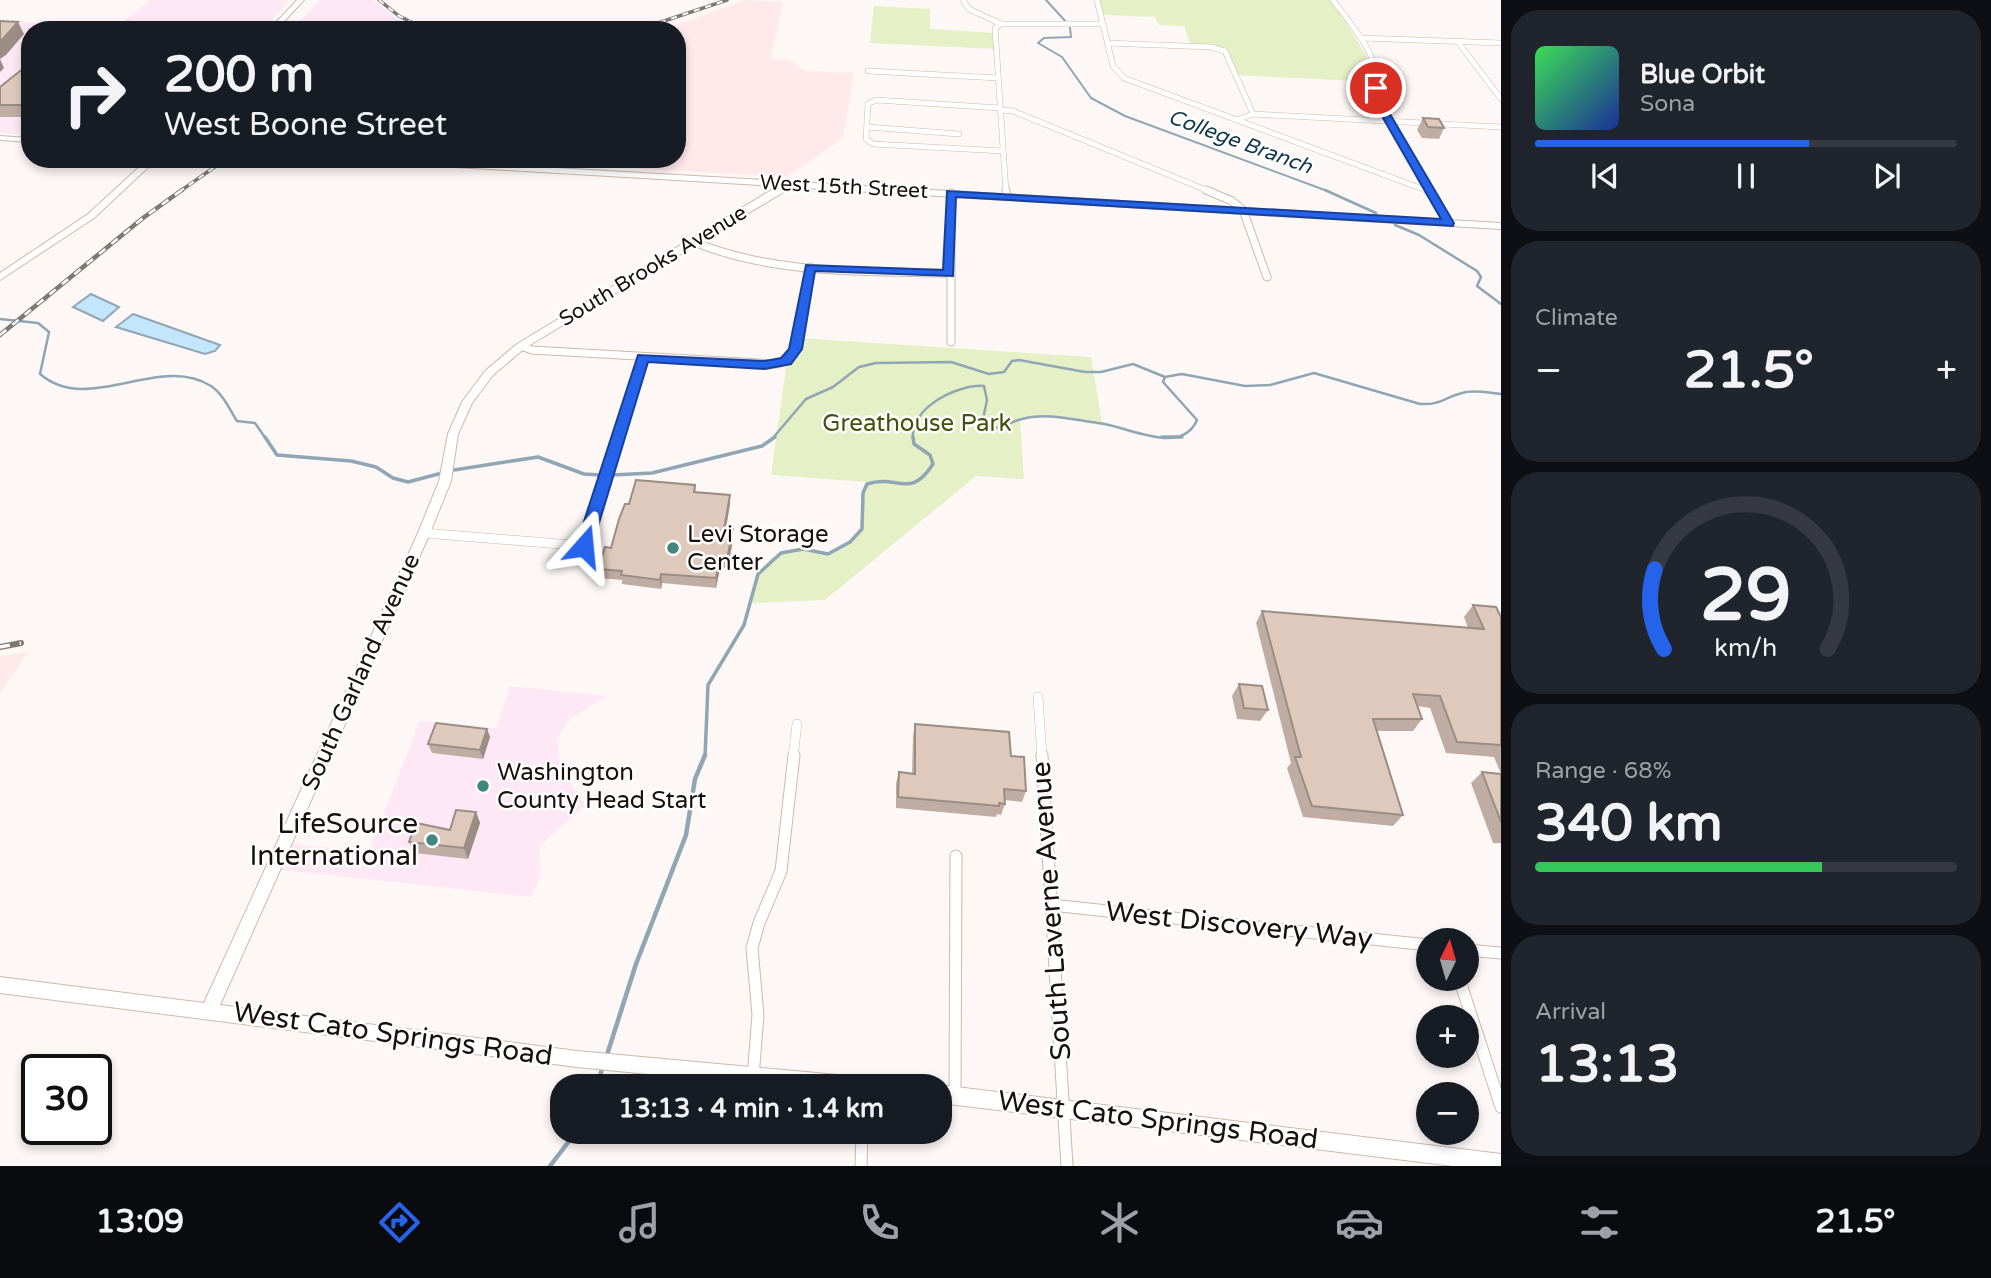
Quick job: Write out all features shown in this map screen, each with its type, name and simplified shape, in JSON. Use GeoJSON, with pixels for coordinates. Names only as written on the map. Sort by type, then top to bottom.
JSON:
{"type":"FeatureCollection","features":[{"type":"Feature","properties":{"kind":"main road","name":"West 15th Street"},"geometry":{"type":"LineString","coordinates":[[510,168],[1501,226]]}},
{"type":"Feature","properties":{"kind":"main road","name":"West Cato Springs Road"},"geometry":{"type":"LineString","coordinates":[[209,1010],[577,1059]]}},
{"type":"Feature","properties":{"kind":"street"},"geometry":{"type":"LineString","coordinates":[[281,21],[301,0]]}},
{"type":"Feature","properties":{"kind":"street"},"geometry":{"type":"LineString","coordinates":[[291,21],[311,0]]}},
{"type":"Feature","properties":{"kind":"street"},"geometry":{"type":"LineString","coordinates":[[963,0],[969,9],[1001,24],[1103,24]]}},
{"type":"Feature","properties":{"kind":"street"},"geometry":{"type":"LineString","coordinates":[[1097,0],[1114,70],[1124,78],[1428,191]]}},
{"type":"Feature","properties":{"kind":"street"},"geometry":{"type":"LineString","coordinates":[[1333,0],[1361,38],[1378,72],[1376,97],[1428,191],[1449,223]]}},
{"type":"Feature","properties":{"kind":"street"},"geometry":{"type":"LineString","coordinates":[[1001,24],[995,28],[1006,197]]}},
{"type":"Feature","properties":{"kind":"street"},"geometry":{"type":"LineString","coordinates":[[1361,38],[1501,43]]}},
{"type":"Feature","properties":{"kind":"street"},"geometry":{"type":"LineString","coordinates":[[1458,42],[1501,99]]}},
{"type":"Feature","properties":{"kind":"street"},"geometry":{"type":"LineString","coordinates":[[1107,43],[1222,49],[1227,53],[1253,114]]}},
{"type":"Feature","properties":{"kind":"street"},"geometry":{"type":"LineString","coordinates":[[868,71],[998,78]]}},
{"type":"Feature","properties":{"kind":"street"},"geometry":{"type":"LineString","coordinates":[[1003,151],[873,144],[866,139],[868,104],[876,100],[1013,111],[1219,194],[1243,210],[1267,277]]}},
{"type":"Feature","properties":{"kind":"street"},"geometry":{"type":"LineString","coordinates":[[1236,120],[1253,114],[1501,127]]}},
{"type":"Feature","properties":{"kind":"street"},"geometry":{"type":"LineString","coordinates":[[867,127],[959,134]]}},
{"type":"Feature","properties":{"kind":"street"},"geometry":{"type":"LineString","coordinates":[[0,138],[21,139]]}},
{"type":"Feature","properties":{"kind":"street"},"geometry":{"type":"LineString","coordinates":[[0,276],[91,216],[121,192],[144,168]]}},
{"type":"Feature","properties":{"kind":"street","name":"South Brooks Avenue"},"geometry":{"type":"LineString","coordinates":[[521,346],[779,191],[785,184]]}},
{"type":"Feature","properties":{"kind":"street"},"geometry":{"type":"LineString","coordinates":[[951,193],[951,342]]}},
{"type":"Feature","properties":{"kind":"street"},"geometry":{"type":"LineString","coordinates":[[694,242],[726,256],[810,267],[949,274]]}},
{"type":"Feature","properties":{"kind":"street"},"geometry":{"type":"LineString","coordinates":[[521,346],[533,350],[765,365],[786,361],[796,349],[810,267]]}},
{"type":"Feature","properties":{"kind":"street","name":"South Garland Avenue"},"geometry":{"type":"LineString","coordinates":[[209,1010],[424,533],[445,481],[453,434],[467,402],[489,373],[521,346]]}},
{"type":"Feature","properties":{"kind":"street"},"geometry":{"type":"LineString","coordinates":[[424,533],[584,546],[643,358]]}},
{"type":"Feature","properties":{"kind":"street","name":"South Laverne Avenue"},"geometry":{"type":"LineString","coordinates":[[1038,697],[1067,1166]]}},
{"type":"Feature","properties":{"kind":"street"},"geometry":{"type":"LineString","coordinates":[[753,1074],[757,1014],[752,943],[757,926],[776,892],[782,871],[797,724]]}},
{"type":"Feature","properties":{"kind":"street"},"geometry":{"type":"LineString","coordinates":[[948,1074],[956,856]]}},
{"type":"Feature","properties":{"kind":"street","name":"West Discovery Way"},"geometry":{"type":"LineString","coordinates":[[1051,905],[1416,944]]}},
{"type":"Feature","properties":{"kind":"street"},"geometry":{"type":"LineString","coordinates":[[1479,951],[1501,953]]}},
{"type":"Feature","properties":{"kind":"street","name":"West Cato Springs Road"},"geometry":{"type":"LineString","coordinates":[[0,985],[209,1010]]}},
{"type":"Feature","properties":{"kind":"street"},"geometry":{"type":"LineString","coordinates":[[1464,991],[1501,1107]]}},
{"type":"Feature","properties":{"kind":"street","name":"West Cato Springs Road"},"geometry":{"type":"LineString","coordinates":[[577,1059],[724,1074]]}},
{"type":"Feature","properties":{"kind":"street","name":"West Cato Springs Road"},"geometry":{"type":"LineString","coordinates":[[952,1096],[1465,1162],[1501,1163]]}},
{"type":"Feature","properties":{"kind":"street"},"geometry":{"type":"LineString","coordinates":[[861,1166],[862,1144]]}},
{"type":"Feature","properties":{"kind":"shaded area"},"geometry":{"type":"Polygon","coordinates":[[[150,0],[290,0],[270,21],[124,21],[150,0]]]}},
{"type":"Feature","properties":{"kind":"shaded area"},"geometry":{"type":"Polygon","coordinates":[[[320,0],[373,0],[402,21],[300,21],[320,0]]]}},
{"type":"Feature","properties":{"kind":"shaded area"},"geometry":{"type":"Polygon","coordinates":[[[745,0],[783,2],[770,59],[789,60],[806,71],[854,73],[843,138],[787,177],[627,168],[686,168],[686,22],[745,0]]]}},
{"type":"Feature","properties":{"kind":"shaded area"},"geometry":{"type":"Polygon","coordinates":[[[0,21],[21,22],[21,134],[0,133],[0,21]]]}},
{"type":"Feature","properties":{"kind":"shaded area"},"geometry":{"type":"Polygon","coordinates":[[[28,652],[0,693],[0,656],[28,652]]]}},
{"type":"Feature","properties":{"kind":"shaded area","name":"Washington County Head Start"},"geometry":{"type":"Polygon","coordinates":[[[510,686],[607,696],[570,719],[557,739],[560,765],[585,806],[539,847],[541,876],[531,897],[272,869],[284,843],[369,852],[420,721],[496,728],[510,686]]]}},
{"type":"Feature","properties":{"kind":"green space"},"geometry":{"type":"Polygon","coordinates":[[[1097,0],[1333,0],[1380,79],[1378,82],[1236,75],[1225,51],[1191,46],[1184,26],[1159,25],[1155,17],[1101,15],[1097,0]]]}},
{"type":"Feature","properties":{"kind":"green space"},"geometry":{"type":"Polygon","coordinates":[[[874,6],[930,9],[930,29],[995,33],[996,49],[870,43],[874,6]]]}},
{"type":"Feature","properties":{"kind":"green space","name":"Greathouse Park"},"geometry":{"type":"Polygon","coordinates":[[[798,338],[1091,357],[1102,423],[1044,417],[1020,419],[1024,479],[976,476],[825,600],[752,603],[760,574],[772,559],[789,550],[800,549],[828,554],[853,537],[861,524],[867,482],[771,475],[787,361],[798,338]]]}},
{"type":"Feature","properties":{"kind":"water"},"geometry":{"type":"Polygon","coordinates":[[[91,294],[119,307],[103,321],[73,307],[91,294]]]}},
{"type":"Feature","properties":{"kind":"water"},"geometry":{"type":"Polygon","coordinates":[[[133,314],[220,345],[215,351],[205,354],[116,327],[133,314]]]}},
{"type":"Feature","properties":{"kind":"building"},"geometry":{"type":"Polygon","coordinates":[[[0,21],[18,22],[0,42],[0,21]]]}},
{"type":"Feature","properties":{"kind":"building"},"geometry":{"type":"Polygon","coordinates":[[[21,70],[21,105],[0,105],[0,87],[21,70]]]}},
{"type":"Feature","properties":{"kind":"building"},"geometry":{"type":"Polygon","coordinates":[[[1423,118],[1439,119],[1444,128],[1428,127],[1423,118]]]}},
{"type":"Feature","properties":{"kind":"building","name":"Levi Storage Center"},"geometry":{"type":"Polygon","coordinates":[[[636,480],[695,485],[694,492],[730,495],[724,529],[733,529],[727,559],[720,558],[716,578],[661,574],[660,580],[621,575],[622,571],[598,569],[605,547],[611,548],[619,519],[625,504],[629,504],[636,480]]]}},
{"type":"Feature","properties":{"kind":"building"},"geometry":{"type":"Polygon","coordinates":[[[1473,605],[1496,607],[1501,617],[1501,745],[1457,742],[1440,696],[1413,694],[1422,719],[1373,719],[1403,815],[1312,806],[1295,757],[1301,757],[1262,611],[1484,629],[1473,605]]]}},
{"type":"Feature","properties":{"kind":"building"},"geometry":{"type":"Polygon","coordinates":[[[1239,684],[1262,686],[1268,710],[1244,708],[1239,684]]]}},
{"type":"Feature","properties":{"kind":"building"},"geometry":{"type":"Polygon","coordinates":[[[436,723],[487,729],[480,750],[428,744],[436,723]]]}},
{"type":"Feature","properties":{"kind":"building"},"geometry":{"type":"Polygon","coordinates":[[[915,724],[1009,732],[1011,756],[1024,757],[1026,791],[1004,789],[1005,804],[999,803],[999,806],[898,797],[899,772],[915,774],[915,724]]]}},
{"type":"Feature","properties":{"kind":"building"},"geometry":{"type":"Polygon","coordinates":[[[1482,772],[1501,774],[1501,822],[1482,772]]]}},
{"type":"Feature","properties":{"kind":"building"},"geometry":{"type":"Polygon","coordinates":[[[456,810],[476,812],[464,848],[409,842],[416,823],[450,830],[456,810]]]}},
{"type":"Feature","properties":{"kind":"waterway","name":"College Branch"},"geometry":{"type":"LineString","coordinates":[[1046,0],[1068,24]]}},
{"type":"Feature","properties":{"kind":"waterway","name":"College Branch"},"geometry":{"type":"LineString","coordinates":[[1070,28],[1071,37],[1044,38],[1038,43],[1062,57],[1091,98],[1125,116],[1327,191]]}},
{"type":"Feature","properties":{"kind":"waterway","name":"College Branch"},"geometry":{"type":"LineString","coordinates":[[1327,191],[1376,213]]}},
{"type":"Feature","properties":{"kind":"waterway","name":"College Branch"},"geometry":{"type":"LineString","coordinates":[[1395,225],[1419,235],[1477,271],[1481,277],[1477,286],[1501,304]]}},
{"type":"Feature","properties":{"kind":"waterway"},"geometry":{"type":"LineString","coordinates":[[0,319],[38,323],[49,332],[40,374],[59,385],[80,389],[102,388],[169,376],[191,378],[215,389],[237,421],[255,423],[266,439]]}},
{"type":"Feature","properties":{"kind":"waterway"},"geometry":{"type":"LineString","coordinates":[[772,439],[806,399],[833,387],[859,367],[876,363],[951,362],[989,374],[1004,372],[1012,361],[1019,360],[1085,372],[1101,372],[1133,364],[1165,377]]}},
{"type":"Feature","properties":{"kind":"waterway"},"geometry":{"type":"LineString","coordinates":[[1165,377],[1182,374],[1245,386],[1270,385],[1314,373],[1420,404],[1438,402],[1467,392],[1501,394]]}},
{"type":"Feature","properties":{"kind":"waterway"},"geometry":{"type":"LineString","coordinates":[[1165,377],[1163,382],[1197,420],[1189,431],[1173,437]]}},
{"type":"Feature","properties":{"kind":"waterway"},"geometry":{"type":"LineString","coordinates":[[913,438],[914,427],[927,408],[949,393],[973,386],[984,386],[987,400],[982,424],[988,427],[994,428],[1031,417],[1050,416],[1110,425],[1153,436],[1173,437]]}},
{"type":"Feature","properties":{"kind":"waterway"},"geometry":{"type":"LineString","coordinates":[[265,437],[277,455],[351,461],[376,467],[393,478],[408,482],[442,473]]}},
{"type":"Feature","properties":{"kind":"waterway"},"geometry":{"type":"LineString","coordinates":[[612,475],[652,473],[762,446],[775,437]]}},
{"type":"Feature","properties":{"kind":"waterway"},"geometry":{"type":"LineString","coordinates":[[1162,437],[1173,437]]}},
{"type":"Feature","properties":{"kind":"waterway"},"geometry":{"type":"LineString","coordinates":[[1173,437],[1182,437]]}},
{"type":"Feature","properties":{"kind":"waterway"},"geometry":{"type":"LineString","coordinates":[[705,757],[708,685],[744,625],[758,574],[781,553],[803,549],[828,554],[850,542],[862,529],[863,493],[867,484],[910,484],[925,475],[933,464],[930,455],[914,444],[913,438]]}},
{"type":"Feature","properties":{"kind":"waterway"},"geometry":{"type":"LineString","coordinates":[[454,470],[538,457],[584,474],[600,475]]}},
{"type":"Feature","properties":{"kind":"waterway"},"geometry":{"type":"LineString","coordinates":[[606,1058],[636,964],[686,835],[695,779],[705,755]]}},
{"type":"Feature","properties":{"kind":"waterway"},"geometry":{"type":"LineString","coordinates":[[601,1074],[603,1065]]}},
{"type":"Feature","properties":{"kind":"waterway"},"geometry":{"type":"LineString","coordinates":[[550,1166],[567,1144]]}},
{"type":"Feature","properties":{"kind":"railway"},"geometry":{"type":"LineString","coordinates":[[379,0],[409,21]]}},
{"type":"Feature","properties":{"kind":"railway"},"geometry":{"type":"LineString","coordinates":[[664,21],[727,0]]}},
{"type":"Feature","properties":{"kind":"railway"},"geometry":{"type":"LineString","coordinates":[[179,192],[213,168]]}},
{"type":"Feature","properties":{"kind":"railway"},"geometry":{"type":"LineString","coordinates":[[0,335],[143,218],[182,190]]}},
{"type":"Feature","properties":{"kind":"railway"},"geometry":{"type":"LineString","coordinates":[[0,647],[21,643]]}},
{"type":"Feature","properties":{"kind":"place","name":"Levi Storage Center"},"geometry":{"type":"Point","coordinates":[673,548]}},
{"type":"Feature","properties":{"kind":"place","name":"Washington County Head Start"},"geometry":{"type":"Point","coordinates":[483,786]}},
{"type":"Feature","properties":{"kind":"place","name":"LifeSource International"},"geometry":{"type":"Point","coordinates":[432,840]}},
{"type":"Feature","properties":{"kind":"route"},"geometry":{"type":"LineString","coordinates":[[584,546],[643,358],[765,365],[786,361],[796,349],[810,267],[949,274],[951,193],[1449,223],[1428,191],[1376,97],[1376,88]]}}]}
